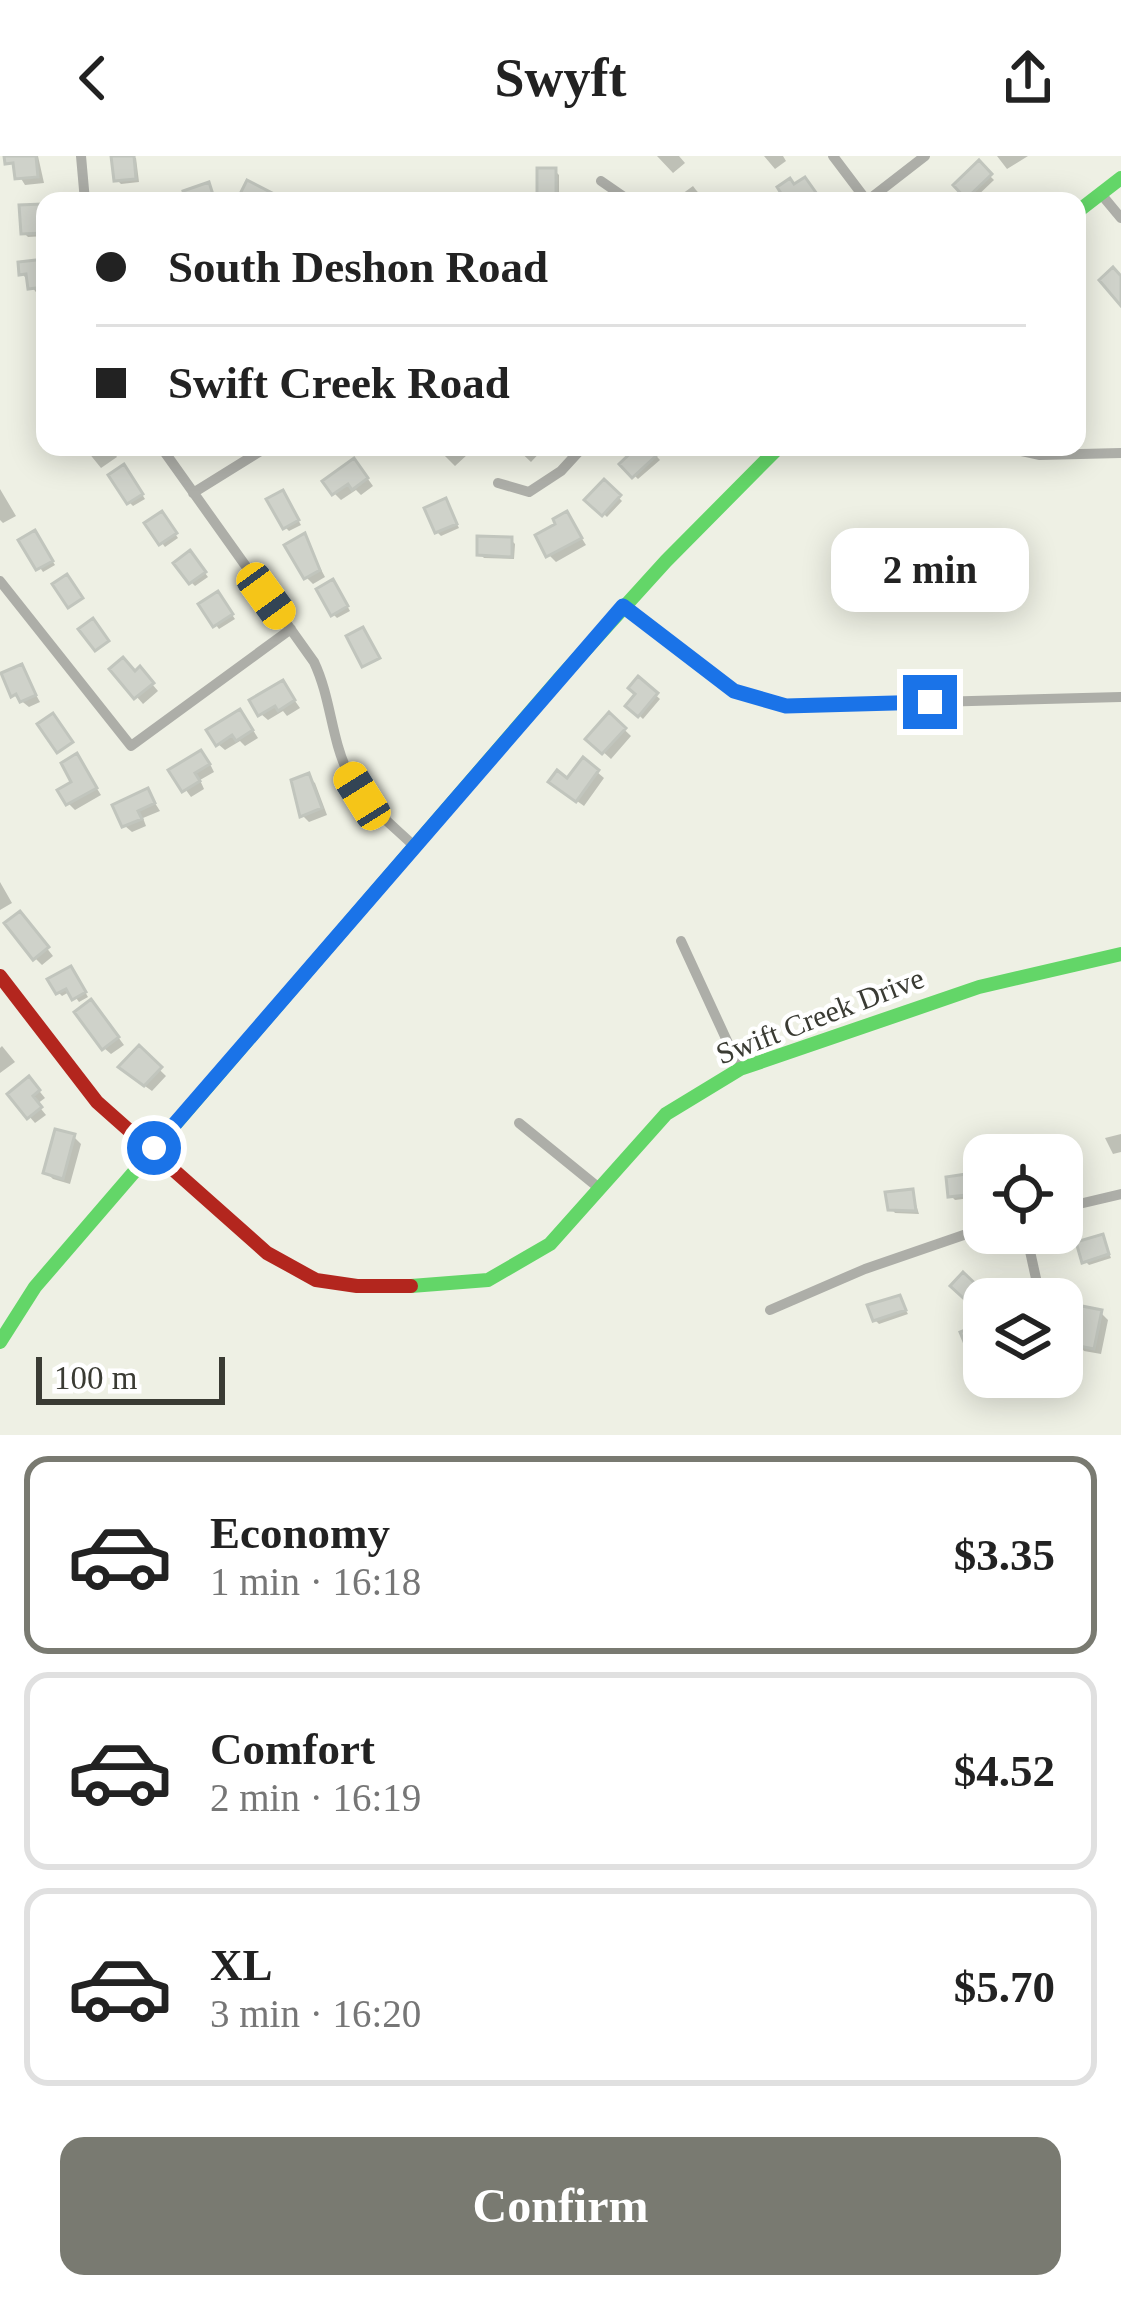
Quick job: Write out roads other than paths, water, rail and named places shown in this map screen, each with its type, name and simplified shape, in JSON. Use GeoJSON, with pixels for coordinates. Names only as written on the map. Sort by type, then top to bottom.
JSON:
{"type":"FeatureCollection","features":[{"type":"Feature","properties":{"kind":"street"},"geometry":{"type":"LineString","coordinates":[[81,156],[84,192]]}},
{"type":"Feature","properties":{"kind":"street"},"geometry":{"type":"LineString","coordinates":[[833,156],[860,192]]}},
{"type":"Feature","properties":{"kind":"street"},"geometry":{"type":"LineString","coordinates":[[879,192],[925,156]]}},
{"type":"Feature","properties":{"kind":"street"},"geometry":{"type":"LineString","coordinates":[[1086,205],[1121,178]]}},
{"type":"Feature","properties":{"kind":"street"},"geometry":{"type":"LineString","coordinates":[[601,181],[617,192]]}},
{"type":"Feature","properties":{"kind":"street"},"geometry":{"type":"LineString","coordinates":[[1101,194],[1121,218]]}},
{"type":"Feature","properties":{"kind":"street"},"geometry":{"type":"LineString","coordinates":[[1086,454],[1121,453]]}},
{"type":"Feature","properties":{"kind":"street"},"geometry":{"type":"LineString","coordinates":[[167,456],[314,662],[327,689],[347,772],[362,796],[413,844]]}},
{"type":"Feature","properties":{"kind":"street"},"geometry":{"type":"LineString","coordinates":[[193,494],[253,456]]}},
{"type":"Feature","properties":{"kind":"street"},"geometry":{"type":"LineString","coordinates":[[498,483],[529,492],[575,456]]}},
{"type":"Feature","properties":{"kind":"street"},"geometry":{"type":"LineString","coordinates":[[0,1342],[35,1287],[413,844],[623,606],[770,456]]}},
{"type":"Feature","properties":{"kind":"street"},"geometry":{"type":"LineString","coordinates":[[0,580],[131,746],[291,629]]}},
{"type":"Feature","properties":{"kind":"street"},"geometry":{"type":"LineString","coordinates":[[623,606],[734,691],[786,706],[1121,697]]}},
{"type":"Feature","properties":{"kind":"street"},"geometry":{"type":"LineString","coordinates":[[680,941],[740,1069]]}},
{"type":"Feature","properties":{"kind":"street","name":"Swift Creek Drive"},"geometry":{"type":"LineString","coordinates":[[0,976],[97,1102],[267,1253],[316,1280],[357,1286],[442,1286],[488,1280],[550,1244],[666,1114],[740,1069],[979,987],[1121,954]]}},
{"type":"Feature","properties":{"kind":"street"},"geometry":{"type":"LineString","coordinates":[[519,1123],[599,1188]]}},
{"type":"Feature","properties":{"kind":"street"},"geometry":{"type":"LineString","coordinates":[[1083,1203],[1121,1194]]}},
{"type":"Feature","properties":{"kind":"street"},"geometry":{"type":"LineString","coordinates":[[770,1310],[865,1269],[963,1235]]}}]}
